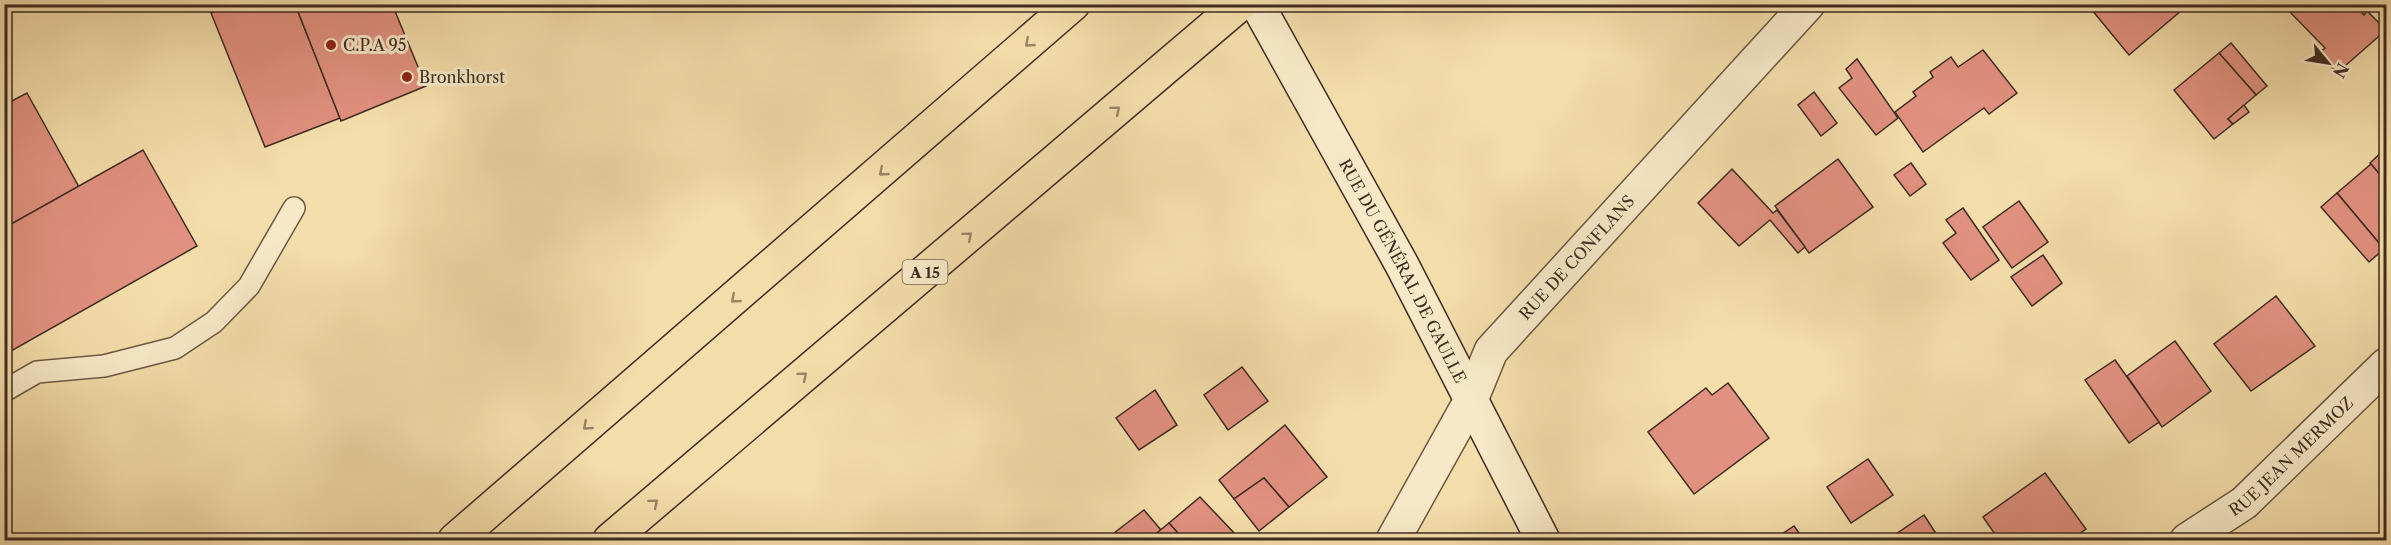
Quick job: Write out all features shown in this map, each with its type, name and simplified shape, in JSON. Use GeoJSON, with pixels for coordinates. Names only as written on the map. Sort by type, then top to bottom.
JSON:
{"type":"FeatureCollection","features":[{"type":"Feature","properties":{"kind":"highway"},"geometry":{"type":"LineString","coordinates":[[455,540],[1073,4]]}},
{"type":"Feature","properties":{"kind":"highway","name":"A 15"},"geometry":{"type":"LineString","coordinates":[[610,540],[1240,4]]}},
{"type":"Feature","properties":{"kind":"street","name":"RUE DU GÉNÉRAL DE GAULLE"},"geometry":{"type":"LineString","coordinates":[[1257,4],[1358,185],[1543,540]]}},
{"type":"Feature","properties":{"kind":"street","name":"RUE DE CONFLANS"},"geometry":{"type":"LineString","coordinates":[[1393,540],[1471,400],[1491,351],[1808,4]]}},
{"type":"Feature","properties":{"kind":"street","name":"RUE JEAN MERMOZ"},"geometry":{"type":"LineString","coordinates":[[2187,540],[2244,503],[2386,365]]}},
{"type":"Feature","properties":{"kind":"lane"},"geometry":{"type":"LineString","coordinates":[[4,391],[37,372],[104,366],[175,348],[213,322],[249,286],[294,208]]}},
{"type":"Feature","properties":{"kind":"building"},"geometry":{"type":"Polygon","coordinates":[[[232,4],[295,4],[340,118],[265,147],[211,13],[232,4]]]}},
{"type":"Feature","properties":{"kind":"building"},"geometry":{"type":"Polygon","coordinates":[[[295,4],[392,4],[426,86],[341,121],[295,4]]]}},
{"type":"Feature","properties":{"kind":"building"},"geometry":{"type":"Polygon","coordinates":[[[2087,4],[2147,6],[2189,4],[2129,55],[2087,4]]]}},
{"type":"Feature","properties":{"kind":"building"},"geometry":{"type":"Polygon","coordinates":[[[2289,4],[2354,4],[2364,15],[2367,11],[2386,30],[2337,73],[2319,53],[2325,48],[2286,8],[2289,4]]]}},
{"type":"Feature","properties":{"kind":"building"},"geometry":{"type":"Polygon","coordinates":[[[2231,43],[2267,86],[2256,95],[2219,53],[2231,43]]]}},
{"type":"Feature","properties":{"kind":"building"},"geometry":{"type":"Polygon","coordinates":[[[1983,50],[2017,93],[1989,114],[1984,108],[1923,152],[1895,112],[1916,96],[1913,92],[1933,77],[1930,72],[1951,57],[1958,67],[1983,50]]]}},
{"type":"Feature","properties":{"kind":"building"},"geometry":{"type":"Polygon","coordinates":[[[2219,53],[2256,95],[2228,119],[2233,124],[2214,139],[2174,90],[2219,53]]]}},
{"type":"Feature","properties":{"kind":"building"},"geometry":{"type":"Polygon","coordinates":[[[1857,59],[1898,118],[1876,135],[1839,88],[1852,78],[1846,69],[1857,59]]]}},
{"type":"Feature","properties":{"kind":"building"},"geometry":{"type":"Polygon","coordinates":[[[1814,92],[1837,123],[1821,136],[1798,105],[1814,92]]]}},
{"type":"Feature","properties":{"kind":"building"},"geometry":{"type":"Polygon","coordinates":[[[27,93],[79,187],[4,228],[4,105],[27,93]]]}},
{"type":"Feature","properties":{"kind":"building"},"geometry":{"type":"Polygon","coordinates":[[[2244,105],[2249,112],[2233,124],[2228,119],[2244,105]]]}},
{"type":"Feature","properties":{"kind":"building"},"geometry":{"type":"Polygon","coordinates":[[[2386,148],[2386,182],[2370,163],[2386,148]]]}},
{"type":"Feature","properties":{"kind":"building"},"geometry":{"type":"Polygon","coordinates":[[[143,150],[197,246],[4,355],[4,228],[143,150]]]}},
{"type":"Feature","properties":{"kind":"building"},"geometry":{"type":"Polygon","coordinates":[[[1838,159],[1873,207],[1809,253],[1775,206],[1838,159]]]}},
{"type":"Feature","properties":{"kind":"building"},"geometry":{"type":"Polygon","coordinates":[[[1911,163],[1926,184],[1910,196],[1894,175],[1911,163]]]}},
{"type":"Feature","properties":{"kind":"building"},"geometry":{"type":"Polygon","coordinates":[[[2371,164],[2386,182],[2386,236],[2380,242],[2384,249],[2337,193],[2371,164]]]}},
{"type":"Feature","properties":{"kind":"building"},"geometry":{"type":"Polygon","coordinates":[[[1732,169],[1773,213],[1777,210],[1805,247],[1798,253],[1770,220],[1739,246],[1698,203],[1732,169]]]}},
{"type":"Feature","properties":{"kind":"building"},"geometry":{"type":"Polygon","coordinates":[[[2337,193],[2384,249],[2369,262],[2321,207],[2337,193]]]}},
{"type":"Feature","properties":{"kind":"building"},"geometry":{"type":"Polygon","coordinates":[[[2019,201],[2048,242],[2012,268],[1983,227],[2019,201]]]}},
{"type":"Feature","properties":{"kind":"building"},"geometry":{"type":"Polygon","coordinates":[[[1963,208],[1999,260],[1971,280],[1943,243],[1956,233],[1946,220],[1963,208]]]}},
{"type":"Feature","properties":{"kind":"building"},"geometry":{"type":"Polygon","coordinates":[[[2043,255],[2062,283],[2032,306],[2011,277],[2043,255]]]}},
{"type":"Feature","properties":{"kind":"building"},"geometry":{"type":"Polygon","coordinates":[[[2276,296],[2315,346],[2251,391],[2214,344],[2276,296]]]}},
{"type":"Feature","properties":{"kind":"building"},"geometry":{"type":"Polygon","coordinates":[[[2175,341],[2211,391],[2162,427],[2127,376],[2175,341]]]}},
{"type":"Feature","properties":{"kind":"building"},"geometry":{"type":"Polygon","coordinates":[[[2115,360],[2159,422],[2129,443],[2085,380],[2115,360]]]}},
{"type":"Feature","properties":{"kind":"building"},"geometry":{"type":"Polygon","coordinates":[[[1242,367],[1268,401],[1228,430],[1204,395],[1242,367]]]}},
{"type":"Feature","properties":{"kind":"building"},"geometry":{"type":"Polygon","coordinates":[[[1728,383],[1769,438],[1694,494],[1648,432],[1706,388],[1712,395],[1728,383]]]}},
{"type":"Feature","properties":{"kind":"building"},"geometry":{"type":"Polygon","coordinates":[[[1155,390],[1177,425],[1139,450],[1116,418],[1155,390]]]}},
{"type":"Feature","properties":{"kind":"building"},"geometry":{"type":"Polygon","coordinates":[[[1285,425],[1327,477],[1289,507],[1264,478],[1234,499],[1219,480],[1285,425]]]}},
{"type":"Feature","properties":{"kind":"building"},"geometry":{"type":"Polygon","coordinates":[[[1868,459],[1893,495],[1851,523],[1827,487],[1868,459]]]}},
{"type":"Feature","properties":{"kind":"building"},"geometry":{"type":"Polygon","coordinates":[[[2045,473],[2086,529],[2070,540],[1999,540],[1983,517],[2045,473]]]}},
{"type":"Feature","properties":{"kind":"building"},"geometry":{"type":"Polygon","coordinates":[[[1264,478],[1289,507],[1259,531],[1234,499],[1264,478]]]}},
{"type":"Feature","properties":{"kind":"building"},"geometry":{"type":"Polygon","coordinates":[[[1200,497],[1237,536],[1232,540],[1184,540],[1169,523],[1200,497]]]}},
{"type":"Feature","properties":{"kind":"building"},"geometry":{"type":"Polygon","coordinates":[[[1144,510],[1161,530],[1148,540],[1105,540],[1144,510]]]}},
{"type":"Feature","properties":{"kind":"building"},"geometry":{"type":"Polygon","coordinates":[[[1924,515],[1935,532],[1923,540],[1896,540],[1893,536],[1924,515]]]}},
{"type":"Feature","properties":{"kind":"building"},"geometry":{"type":"Polygon","coordinates":[[[1169,523],[1184,540],[1155,540],[1152,537],[1169,523]]]}},
{"type":"Feature","properties":{"kind":"building"},"geometry":{"type":"Polygon","coordinates":[[[1794,526],[1804,540],[1773,540],[1794,526]]]}},
{"type":"Feature","properties":{"kind":"building"},"geometry":{"type":"Polygon","coordinates":[[[2382,533],[2386,540],[2370,540],[2382,533]]]}},
{"type":"Feature","properties":{"kind":"place","name":"C.P.A 95"},"geometry":{"type":"Point","coordinates":[331,45]}},
{"type":"Feature","properties":{"kind":"place","name":"Bronkhorst"},"geometry":{"type":"Point","coordinates":[407,77]}}]}
